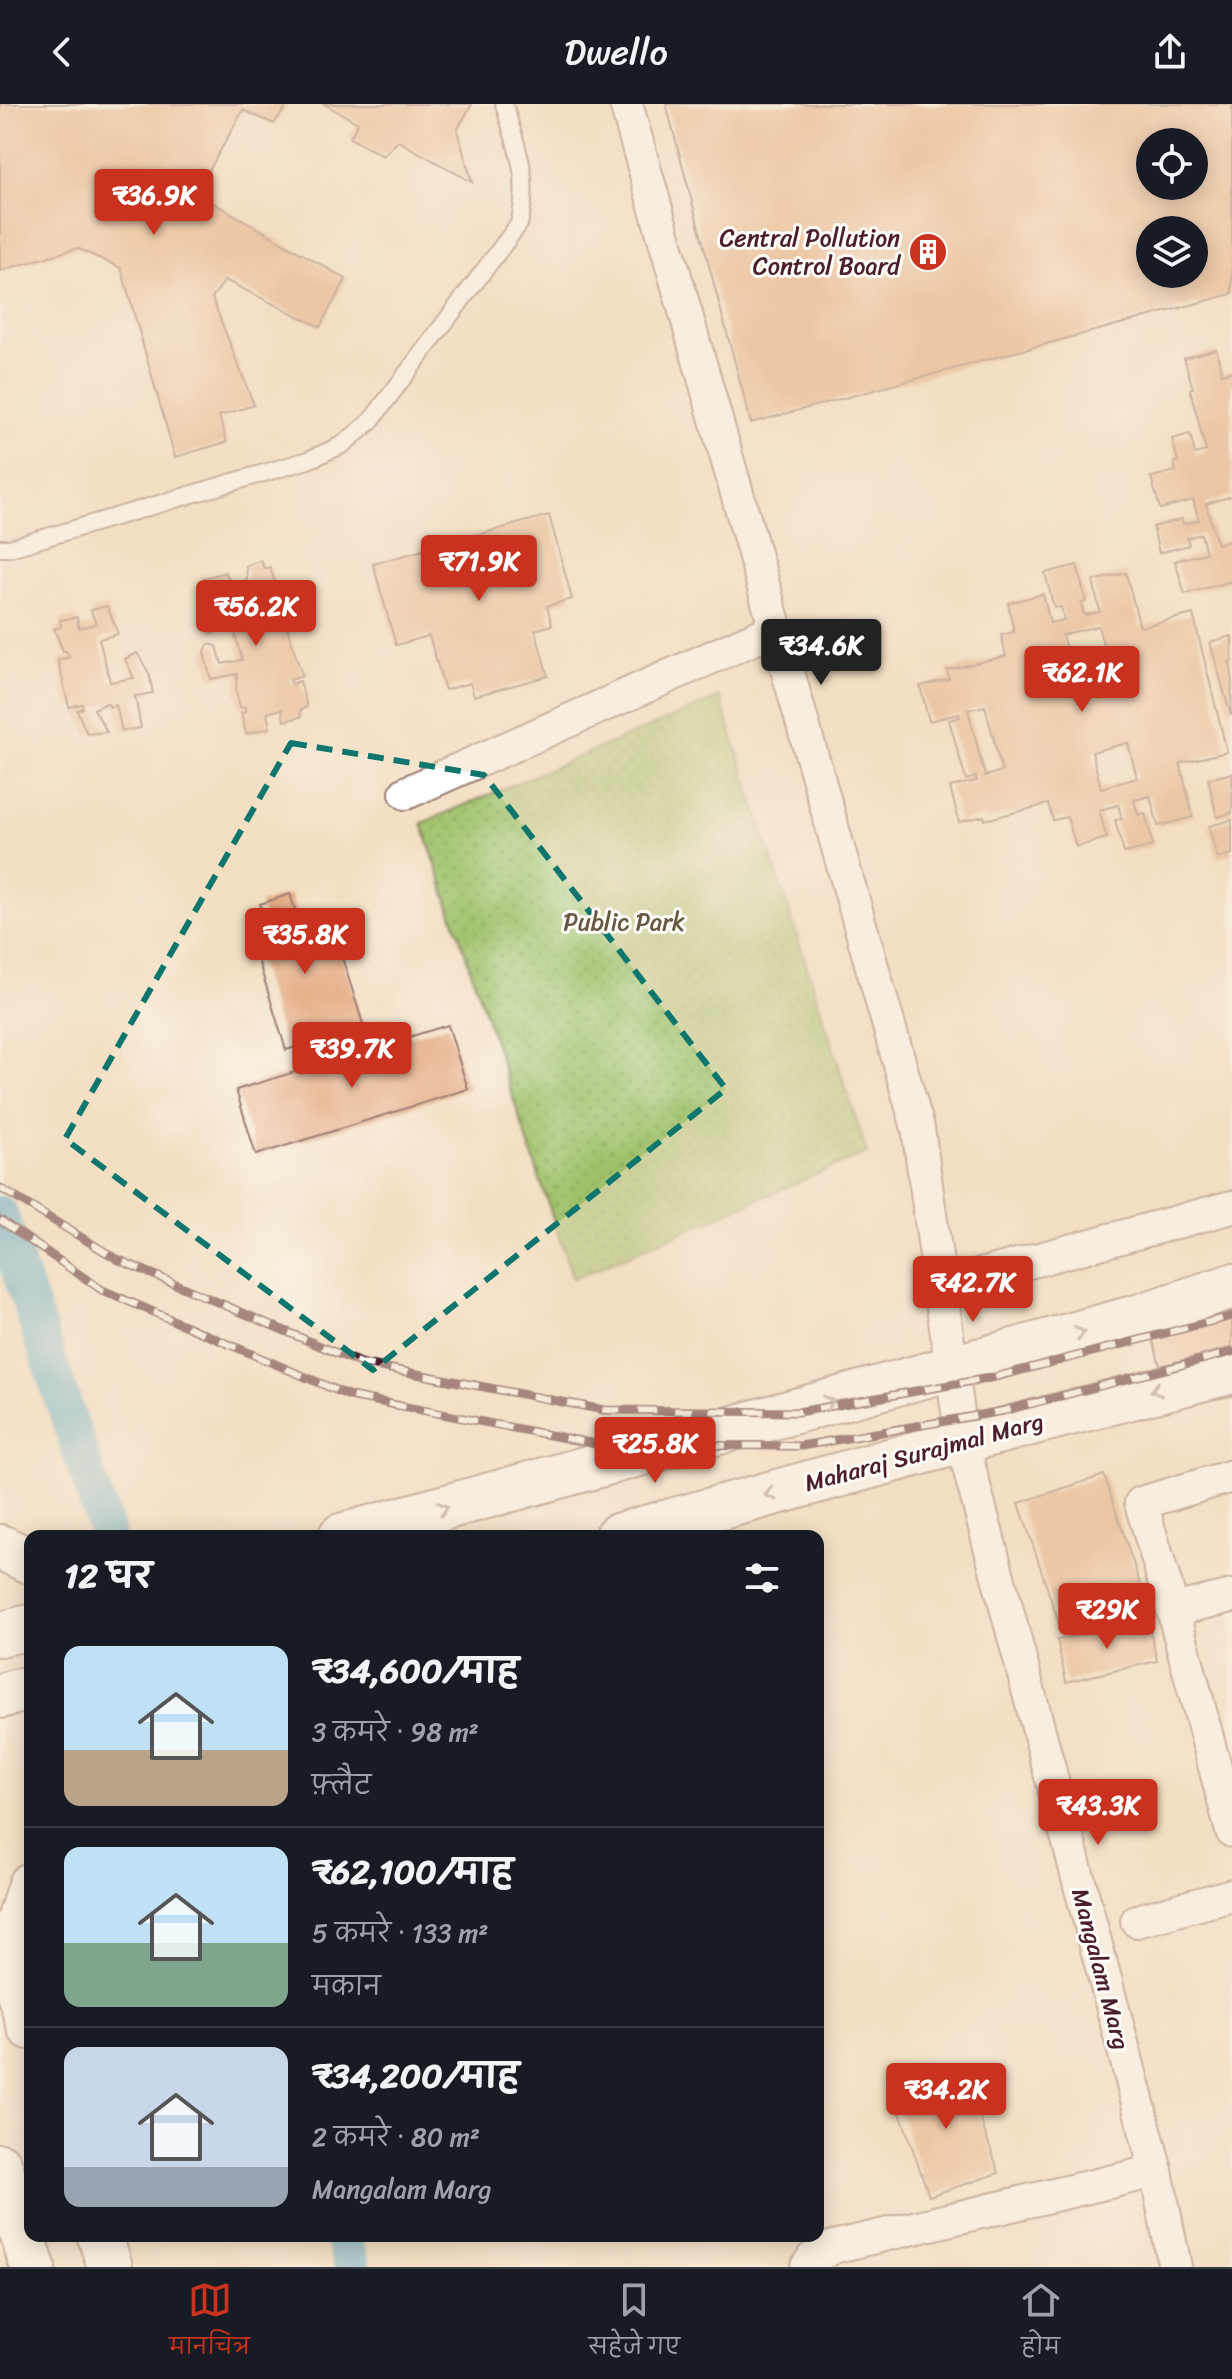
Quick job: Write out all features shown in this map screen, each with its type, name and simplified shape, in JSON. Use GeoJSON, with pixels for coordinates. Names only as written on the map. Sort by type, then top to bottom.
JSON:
{"type":"FeatureCollection","features":[{"type":"Feature","properties":{"kind":"main road"},"geometry":{"type":"LineString","coordinates":[[363,1530],[1141,1316],[1232,1286]]}},
{"type":"Feature","properties":{"kind":"main road","name":"Maharaj Surajmal Marg"},"geometry":{"type":"LineString","coordinates":[[639,1530],[1232,1371]]}},
{"type":"Feature","properties":{"kind":"main road"},"geometry":{"type":"LineString","coordinates":[[0,1547],[24,1558]]}},
{"type":"Feature","properties":{"kind":"main road"},"geometry":{"type":"LineString","coordinates":[[0,1634],[24,1628]]}},
{"type":"Feature","properties":{"kind":"main road"},"geometry":{"type":"LineString","coordinates":[[0,1696],[24,1690]]}},
{"type":"Feature","properties":{"kind":"main road"},"geometry":{"type":"LineString","coordinates":[[24,1900],[4,1948],[24,2009]]}},
{"type":"Feature","properties":{"kind":"main road"},"geometry":{"type":"LineString","coordinates":[[0,2166],[24,2239]]}},
{"type":"Feature","properties":{"kind":"main road"},"geometry":{"type":"LineString","coordinates":[[25,2242],[33,2267]]}},
{"type":"Feature","properties":{"kind":"main road"},"geometry":{"type":"LineString","coordinates":[[102,2242],[110,2267]]}},
{"type":"Feature","properties":{"kind":"street","name":"Mangalam Marg"},"geometry":{"type":"LineString","coordinates":[[626,104],[918,1128],[962,1441],[1156,2171],[1175,2267]]}},
{"type":"Feature","properties":{"kind":"street"},"geometry":{"type":"LineString","coordinates":[[406,793],[775,629]]}},
{"type":"Feature","properties":{"kind":"street"},"geometry":{"type":"LineString","coordinates":[[940,1286],[1232,1207]]}},
{"type":"Feature","properties":{"kind":"street"},"geometry":{"type":"LineString","coordinates":[[1232,1476],[1141,1503],[1173,1610],[1224,1759],[1232,1831]]}},
{"type":"Feature","properties":{"kind":"street"},"geometry":{"type":"LineString","coordinates":[[1173,1610],[1232,1596]]}},
{"type":"Feature","properties":{"kind":"street"},"geometry":{"type":"LineString","coordinates":[[1137,1921],[1232,1895]]}},
{"type":"Feature","properties":{"kind":"street"},"geometry":{"type":"LineString","coordinates":[[807,2267],[813,2258],[833,2247],[1156,2171]]}},
{"type":"Feature","properties":{"kind":"lane"},"geometry":{"type":"LineString","coordinates":[[0,548],[10,548],[308,460],[342,445],[370,422],[519,224],[525,197],[524,172],[504,104]]}},
{"type":"Feature","properties":{"kind":"highlighted area"},"geometry":{"type":"Polygon","coordinates":[[[291,743],[484,775],[726,1089],[373,1370],[65,1139],[291,743]]]}},
{"type":"Feature","properties":{"kind":"green space","name":"Public Park"},"geometry":{"type":"Polygon","coordinates":[[[720,697],[867,1153],[573,1279],[422,823],[720,697]]]}},
{"type":"Feature","properties":{"kind":"building"},"geometry":{"type":"Polygon","coordinates":[[[0,104],[288,104],[274,124],[243,110],[202,183],[190,176],[184,186],[346,279],[320,327],[225,280],[212,298],[254,405],[219,416],[227,442],[175,457],[121,268],[77,248],[0,271],[0,104]]]}},
{"type":"Feature","properties":{"kind":"building"},"geometry":{"type":"Polygon","coordinates":[[[324,104],[472,104],[457,130],[472,182],[398,141],[383,156],[350,138],[358,123],[324,104]]]}},
{"type":"Feature","properties":{"kind":"building","name":"Central Pollution Control Board"},"geometry":{"type":"Polygon","coordinates":[[[666,104],[1232,104],[1232,294],[751,423],[666,104]]]}},
{"type":"Feature","properties":{"kind":"building"},"geometry":{"type":"Polygon","coordinates":[[[1216,349],[1222,374],[1232,371],[1232,496],[1206,504],[1217,544],[1232,540],[1232,581],[1185,594],[1175,561],[1206,553],[1201,534],[1187,538],[1189,545],[1159,553],[1153,527],[1182,519],[1183,524],[1199,520],[1193,500],[1160,509],[1151,477],[1176,471],[1174,462],[1178,461],[1172,439],[1190,434],[1195,454],[1206,451],[1184,358],[1216,349]]]}},
{"type":"Feature","properties":{"kind":"building"},"geometry":{"type":"Polygon","coordinates":[[[549,515],[572,599],[547,606],[552,625],[535,630],[548,676],[474,696],[470,683],[445,690],[429,636],[396,645],[373,564],[549,515]]]}},
{"type":"Feature","properties":{"kind":"building"},"geometry":{"type":"Polygon","coordinates":[[[261,560],[264,569],[270,567],[280,599],[262,603],[267,617],[283,613],[302,676],[290,680],[292,684],[300,681],[307,707],[300,710],[301,717],[284,721],[282,709],[267,713],[270,728],[246,734],[241,713],[246,712],[245,707],[240,708],[236,691],[237,674],[211,679],[204,653],[209,644],[217,646],[222,664],[242,660],[233,626],[211,634],[209,627],[213,626],[215,618],[211,604],[218,602],[216,598],[211,598],[204,578],[226,572],[230,584],[247,580],[246,566],[261,560]]]}},
{"type":"Feature","properties":{"kind":"building"},"geometry":{"type":"Polygon","coordinates":[[[1077,565],[1086,602],[1081,603],[1084,615],[1100,612],[1093,581],[1126,573],[1140,627],[1193,614],[1227,752],[1180,763],[1193,817],[1158,826],[1150,796],[1134,800],[1138,815],[1145,813],[1153,846],[1124,853],[1115,820],[1122,819],[1118,805],[1099,810],[1107,838],[1076,847],[1067,817],[1053,820],[1048,804],[985,820],[984,816],[959,822],[950,787],[977,781],[976,777],[966,780],[949,720],[960,717],[959,714],[929,721],[920,686],[949,679],[947,670],[1006,656],[1001,635],[1014,632],[1008,603],[1043,594],[1050,623],[1064,620],[1061,607],[1054,608],[1045,573],[1077,565]],[[1098,626],[1062,635],[1073,672],[1108,663],[1098,626]],[[985,706],[968,710],[985,776],[1002,771],[985,706]],[[1128,743],[1092,752],[1101,788],[1137,778],[1128,743]]]}},
{"type":"Feature","properties":{"kind":"building"},"geometry":{"type":"Polygon","coordinates":[[[107,606],[118,634],[99,639],[110,682],[134,678],[125,659],[137,653],[149,673],[153,693],[135,696],[141,728],[122,731],[116,705],[110,707],[107,703],[94,709],[107,732],[87,734],[77,710],[83,708],[82,704],[69,707],[58,660],[70,657],[63,651],[54,629],[61,627],[60,620],[77,617],[79,628],[96,624],[91,610],[107,606]]]}},
{"type":"Feature","properties":{"kind":"building"},"geometry":{"type":"Polygon","coordinates":[[[1232,636],[1232,661],[1229,662],[1232,673],[1231,716],[1210,642],[1232,636]]]}},
{"type":"Feature","properties":{"kind":"building"},"geometry":{"type":"Polygon","coordinates":[[[1232,773],[1232,813],[1217,817],[1208,779],[1232,773]]]}},
{"type":"Feature","properties":{"kind":"building"},"geometry":{"type":"Polygon","coordinates":[[[1232,820],[1232,854],[1217,858],[1209,826],[1232,820]]]}},
{"type":"Feature","properties":{"kind":"building"},"geometry":{"type":"Polygon","coordinates":[[[290,894],[299,922],[328,913],[364,1027],[286,1050],[251,937],[273,930],[270,920],[265,921],[260,904],[290,894]]]}},
{"type":"Feature","properties":{"kind":"building"},"geometry":{"type":"Polygon","coordinates":[[[448,1025],[468,1089],[256,1155],[236,1090],[448,1025]]]}},
{"type":"Feature","properties":{"kind":"building"},"geometry":{"type":"Polygon","coordinates":[[[1232,1305],[1232,1396],[1171,1406],[1150,1329],[1232,1305]]]}},
{"type":"Feature","properties":{"kind":"building"},"geometry":{"type":"Polygon","coordinates":[[[1104,1475],[1146,1602],[1061,1630],[1019,1503],[1104,1475]]]}},
{"type":"Feature","properties":{"kind":"building"},"geometry":{"type":"Polygon","coordinates":[[[1148,1620],[1157,1661],[1066,1682],[1057,1640],[1148,1620]]]}},
{"type":"Feature","properties":{"kind":"building"},"geometry":{"type":"Polygon","coordinates":[[[962,2066],[999,2173],[929,2196],[892,2089],[962,2066]]]}},
{"type":"Feature","properties":{"kind":"waterway"},"geometry":{"type":"LineString","coordinates":[[0,1214],[106,1530]]}},
{"type":"Feature","properties":{"kind":"waterway"},"geometry":{"type":"LineString","coordinates":[[344,2242],[353,2267]]}},
{"type":"Feature","properties":{"kind":"railway"},"geometry":{"type":"LineString","coordinates":[[0,1188],[117,1259],[360,1363],[604,1410],[798,1412],[995,1377],[1232,1316]]}},
{"type":"Feature","properties":{"kind":"railway"},"geometry":{"type":"LineString","coordinates":[[0,1220],[102,1290],[350,1396],[601,1445],[801,1446],[1003,1411],[1232,1352]]}},
{"type":"Feature","properties":{"kind":"place","name":"Central Pollution Control Board"},"geometry":{"type":"Point","coordinates":[928,252]}}]}
